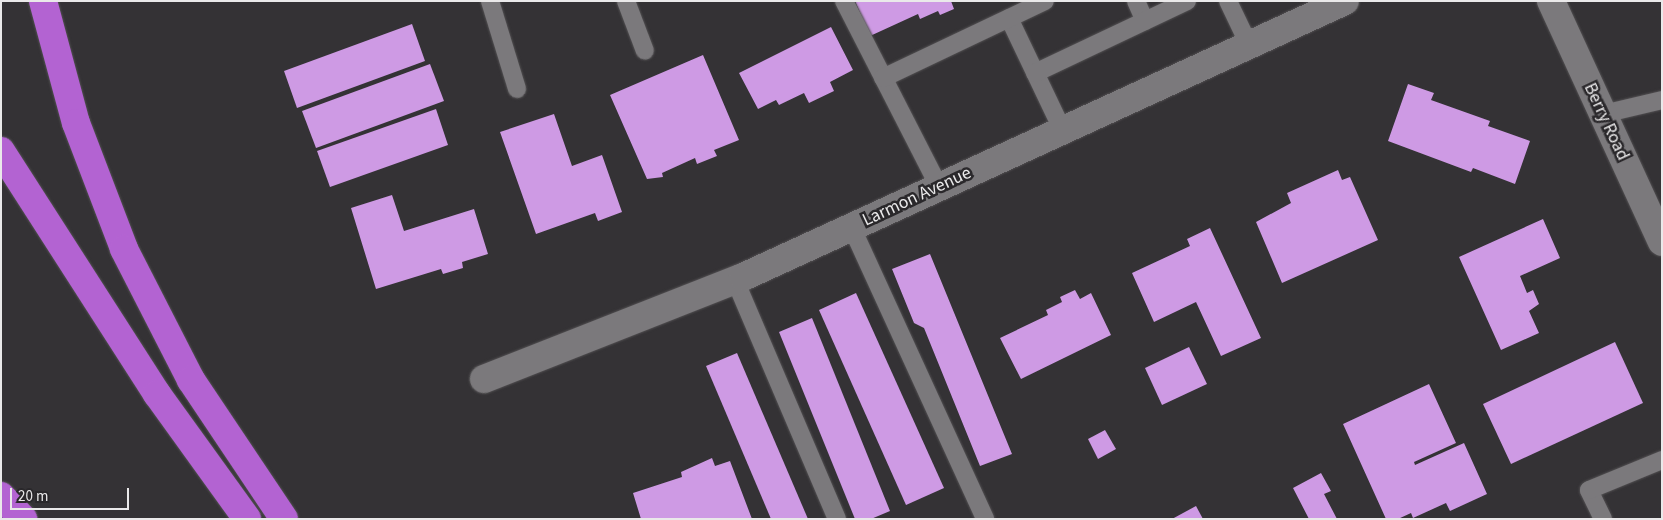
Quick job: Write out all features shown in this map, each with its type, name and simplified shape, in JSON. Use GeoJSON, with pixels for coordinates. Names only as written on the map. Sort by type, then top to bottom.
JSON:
{"type":"FeatureCollection","features":[{"type":"Feature","properties":{"kind":"highway"},"geometry":{"type":"LineString","coordinates":[[43,1],[76,123],[124,249],[191,380],[284,519]]}},
{"type":"Feature","properties":{"kind":"highway"},"geometry":{"type":"LineString","coordinates":[[1,151],[157,394],[247,519]]}},
{"type":"Feature","properties":{"kind":"highway"},"geometry":{"type":"LineString","coordinates":[[1,496],[23,519]]}},
{"type":"Feature","properties":{"kind":"street","name":"Larmon Avenue"},"geometry":{"type":"LineString","coordinates":[[484,379],[735,280],[1345,1]]}},
{"type":"Feature","properties":{"kind":"street","name":"Berry Road"},"geometry":{"type":"LineString","coordinates":[[1551,1],[1662,242]]}},
{"type":"Feature","properties":{"kind":"lane"},"geometry":{"type":"LineString","coordinates":[[490,1],[517,89]]}},
{"type":"Feature","properties":{"kind":"lane"},"geometry":{"type":"LineString","coordinates":[[626,1],[645,51]]}},
{"type":"Feature","properties":{"kind":"lane"},"geometry":{"type":"LineString","coordinates":[[844,1],[939,187]]}},
{"type":"Feature","properties":{"kind":"lane"},"geometry":{"type":"LineString","coordinates":[[883,78],[1045,1]]}},
{"type":"Feature","properties":{"kind":"lane"},"geometry":{"type":"LineString","coordinates":[[1136,1],[1145,21]]}},
{"type":"Feature","properties":{"kind":"lane"},"geometry":{"type":"LineString","coordinates":[[1035,72],[1187,1]]}},
{"type":"Feature","properties":{"kind":"lane"},"geometry":{"type":"LineString","coordinates":[[1228,1],[1249,45]]}},
{"type":"Feature","properties":{"kind":"lane"},"geometry":{"type":"LineString","coordinates":[[1010,18],[1062,130]]}},
{"type":"Feature","properties":{"kind":"lane"},"geometry":{"type":"LineString","coordinates":[[1603,114],[1662,100]]}},
{"type":"Feature","properties":{"kind":"lane"},"geometry":{"type":"LineString","coordinates":[[852,228],[985,519]]}},
{"type":"Feature","properties":{"kind":"lane"},"geometry":{"type":"LineString","coordinates":[[735,280],[836,519]]}},
{"type":"Feature","properties":{"kind":"lane"},"geometry":{"type":"LineString","coordinates":[[1603,519],[1589,490],[1662,460]]}},
{"type":"Feature","properties":{"kind":"building"},"geometry":{"type":"Polygon","coordinates":[[[855,1],[951,1],[954,9],[940,15],[938,11],[920,19],[918,14],[870,36],[855,1]]]}},
{"type":"Feature","properties":{"kind":"building"},"geometry":{"type":"Polygon","coordinates":[[[412,24],[425,61],[297,108],[284,71],[412,24]]]}},
{"type":"Feature","properties":{"kind":"building"},"geometry":{"type":"Polygon","coordinates":[[[831,27],[853,70],[830,82],[834,91],[809,103],[804,93],[779,105],[776,100],[758,109],[739,73],[831,27]]]}},
{"type":"Feature","properties":{"kind":"building"},"geometry":{"type":"Polygon","coordinates":[[[703,55],[739,140],[714,150],[717,156],[697,164],[695,158],[662,173],[663,177],[647,179],[610,95],[703,55]]]}},
{"type":"Feature","properties":{"kind":"building"},"geometry":{"type":"Polygon","coordinates":[[[430,64],[444,101],[316,148],[302,111],[430,64]]]}},
{"type":"Feature","properties":{"kind":"building"},"geometry":{"type":"Polygon","coordinates":[[[1408,84],[1434,93],[1431,100],[1490,121],[1488,126],[1530,141],[1515,184],[1473,168],[1471,172],[1388,141],[1408,84]]]}},
{"type":"Feature","properties":{"kind":"building"},"geometry":{"type":"Polygon","coordinates":[[[436,109],[448,145],[330,187],[317,151],[436,109]]]}},
{"type":"Feature","properties":{"kind":"building"},"geometry":{"type":"Polygon","coordinates":[[[554,114],[572,166],[602,155],[622,212],[598,221],[595,213],[536,234],[500,132],[554,114]]]}},
{"type":"Feature","properties":{"kind":"building"},"geometry":{"type":"Polygon","coordinates":[[[1338,170],[1342,180],[1350,177],[1378,240],[1282,283],[1256,222],[1291,203],[1287,193],[1338,170]]]}},
{"type":"Feature","properties":{"kind":"building"},"geometry":{"type":"Polygon","coordinates":[[[392,195],[404,231],[474,209],[488,254],[462,262],[463,268],[443,274],[441,269],[376,289],[351,208],[392,195]]]}},
{"type":"Feature","properties":{"kind":"building"},"geometry":{"type":"Polygon","coordinates":[[[1543,219],[1560,258],[1520,276],[1527,293],[1533,290],[1539,304],[1529,311],[1539,333],[1501,350],[1459,257],[1543,219]]]}},
{"type":"Feature","properties":{"kind":"building"},"geometry":{"type":"Polygon","coordinates":[[[1210,228],[1261,338],[1221,356],[1196,302],[1154,322],[1132,273],[1190,246],[1187,239],[1210,228]]]}},
{"type":"Feature","properties":{"kind":"building"},"geometry":{"type":"Polygon","coordinates":[[[930,254],[1012,454],[980,466],[924,328],[914,323],[892,269],[930,254]]]}},
{"type":"Feature","properties":{"kind":"building"},"geometry":{"type":"Polygon","coordinates":[[[1075,290],[1080,299],[1091,293],[1111,335],[1021,379],[1000,338],[1048,315],[1046,310],[1062,302],[1060,297],[1075,290]]]}},
{"type":"Feature","properties":{"kind":"building"},"geometry":{"type":"Polygon","coordinates":[[[856,293],[944,488],[906,505],[819,310],[856,293]]]}},
{"type":"Feature","properties":{"kind":"building"},"geometry":{"type":"Polygon","coordinates":[[[812,318],[890,511],[871,519],[855,519],[779,332],[812,318]]]}},
{"type":"Feature","properties":{"kind":"building"},"geometry":{"type":"Polygon","coordinates":[[[1615,342],[1643,403],[1511,464],[1483,404],[1615,342]]]}},
{"type":"Feature","properties":{"kind":"building"},"geometry":{"type":"Polygon","coordinates":[[[1189,347],[1207,384],[1162,405],[1145,368],[1189,347]]]}},
{"type":"Feature","properties":{"kind":"building"},"geometry":{"type":"Polygon","coordinates":[[[737,353],[808,519],[771,519],[706,366],[737,353]]]}},
{"type":"Feature","properties":{"kind":"building"},"geometry":{"type":"Polygon","coordinates":[[[1429,384],[1456,443],[1414,462],[1415,465],[1464,443],[1487,494],[1450,511],[1446,503],[1413,518],[1411,513],[1398,519],[1386,519],[1343,424],[1429,384]]]}},
{"type":"Feature","properties":{"kind":"building"},"geometry":{"type":"Polygon","coordinates":[[[1105,430],[1116,449],[1098,459],[1088,439],[1105,430]]]}},
{"type":"Feature","properties":{"kind":"building"},"geometry":{"type":"Polygon","coordinates":[[[712,458],[715,466],[730,461],[752,519],[641,519],[633,493],[682,477],[681,472],[712,458]]]}},
{"type":"Feature","properties":{"kind":"building"},"geometry":{"type":"Polygon","coordinates":[[[1321,473],[1331,491],[1324,494],[1337,519],[1309,519],[1293,488],[1321,473]]]}},
{"type":"Feature","properties":{"kind":"building"},"geometry":{"type":"Polygon","coordinates":[[[1196,506],[1203,519],[1172,519],[1196,506]]]}}]}
